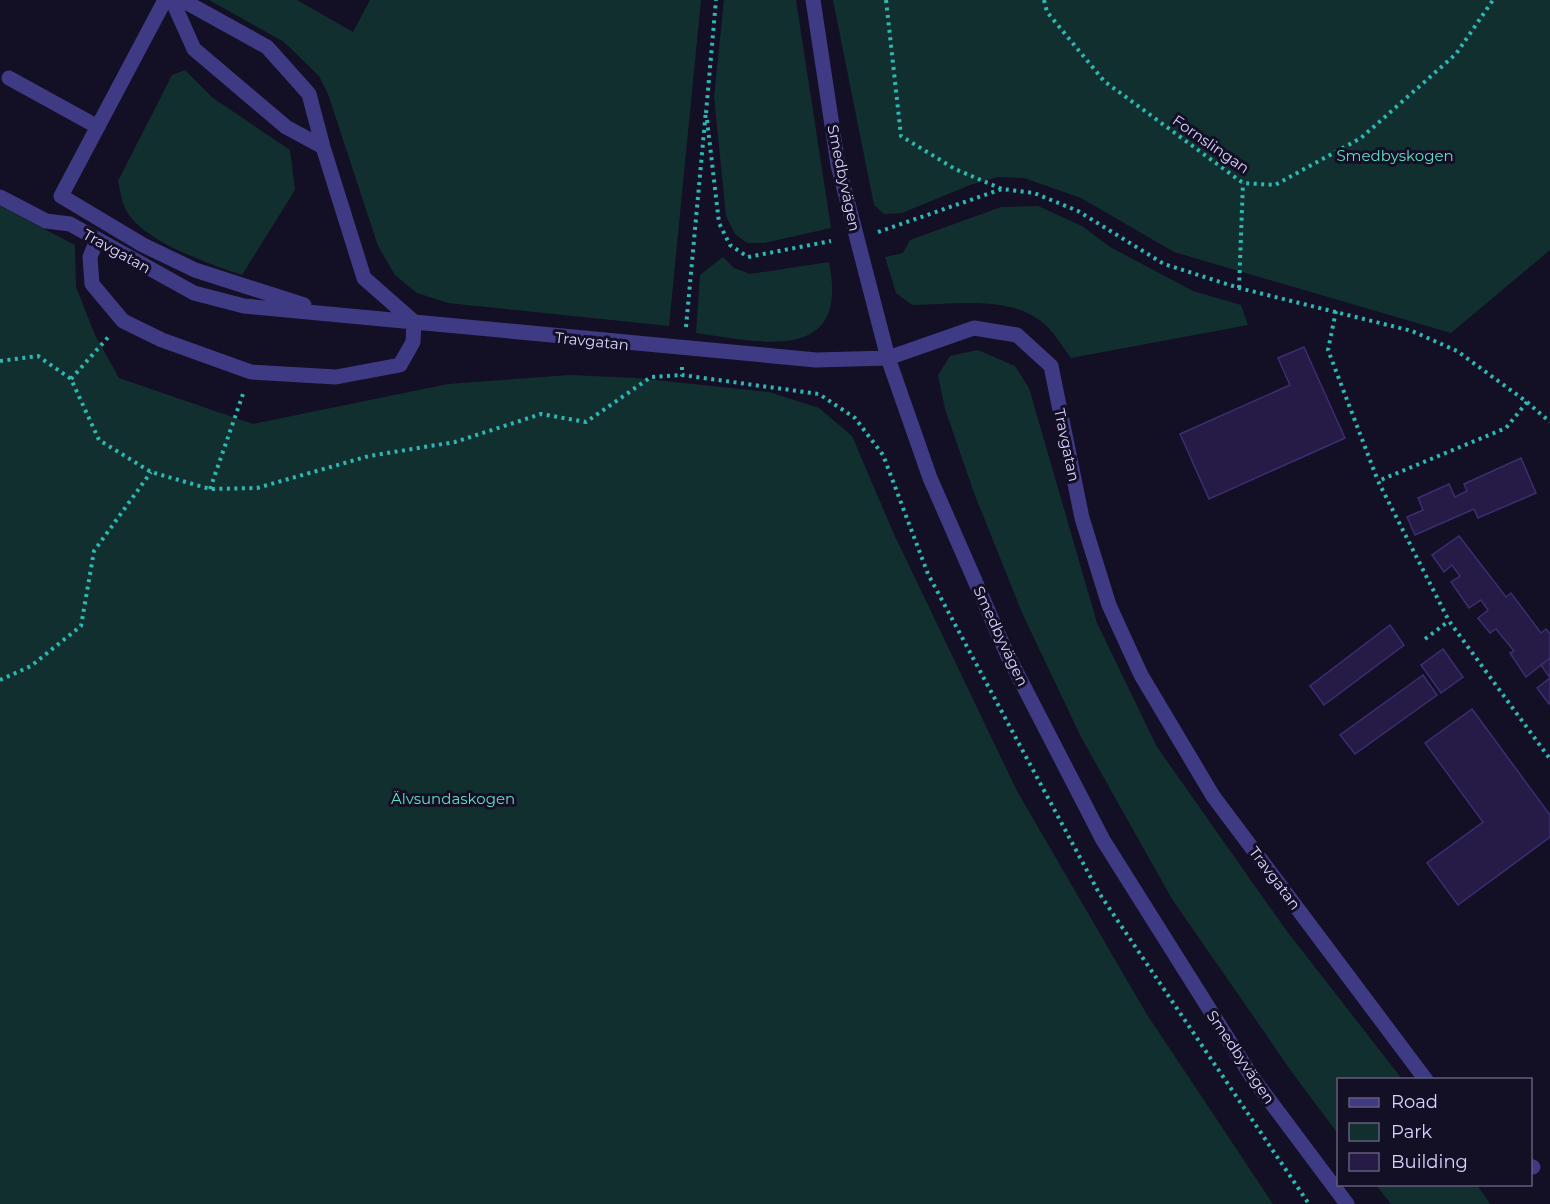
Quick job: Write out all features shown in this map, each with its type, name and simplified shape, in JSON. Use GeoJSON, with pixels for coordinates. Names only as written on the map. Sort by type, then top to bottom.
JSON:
{"type":"FeatureCollection","features":[{"type":"Feature","properties":{"kind":"street"},"geometry":{"type":"LineString","coordinates":[[165,0],[61,196],[143,244],[195,270],[328,312]]}},
{"type":"Feature","properties":{"kind":"street"},"geometry":{"type":"LineString","coordinates":[[172,0],[194,49],[286,127],[323,147]]}},
{"type":"Feature","properties":{"kind":"street"},"geometry":{"type":"LineString","coordinates":[[97,240],[90,257],[92,284],[123,321],[162,340],[251,372],[336,377],[400,365],[413,342],[414,322],[364,278],[309,94],[267,47],[182,0]]}},
{"type":"Feature","properties":{"kind":"street","name":"Smedbyvägen"},"geometry":{"type":"LineString","coordinates":[[813,0],[838,165],[888,358],[930,478],[1007,654],[1103,840],[1252,1077],[1347,1204]]}},
{"type":"Feature","properties":{"kind":"street"},"geometry":{"type":"LineString","coordinates":[[9,78],[98,127]]}},
{"type":"Feature","properties":{"kind":"street","name":"Travgatan"},"geometry":{"type":"LineString","coordinates":[[0,197],[46,220],[70,224],[194,292],[244,306],[328,312],[684,350],[816,360],[888,358],[974,328],[1017,335],[1051,366],[1082,518],[1109,605],[1141,675],[1213,796],[1424,1078]]}},
{"type":"Feature","properties":{"kind":"path"},"geometry":{"type":"LineString","coordinates":[[682,375],[716,0]]}},
{"type":"Feature","properties":{"kind":"path"},"geometry":{"type":"LineString","coordinates":[[886,0],[901,136],[955,169],[1002,189],[1034,193],[1078,211],[1164,264],[1239,288],[1412,331],[1457,351],[1527,402],[1550,423]]}},
{"type":"Feature","properties":{"kind":"path","name":"Fornslingan"},"geometry":{"type":"LineString","coordinates":[[1044,0],[1047,12],[1104,81],[1243,183],[1275,185],[1360,138],[1456,54],[1493,0]]}},
{"type":"Feature","properties":{"kind":"path"},"geometry":{"type":"LineString","coordinates":[[706,110],[719,223],[729,245],[748,257],[831,241]]}},
{"type":"Feature","properties":{"kind":"path"},"geometry":{"type":"LineString","coordinates":[[1239,288],[1243,183]]}},
{"type":"Feature","properties":{"kind":"path"},"geometry":{"type":"LineString","coordinates":[[878,232],[1002,189]]}},
{"type":"Feature","properties":{"kind":"path"},"geometry":{"type":"LineString","coordinates":[[1336,311],[1328,350],[1378,481],[1449,621],[1550,759]]}},
{"type":"Feature","properties":{"kind":"path"},"geometry":{"type":"LineString","coordinates":[[71,380],[123,321]]}},
{"type":"Feature","properties":{"kind":"path"},"geometry":{"type":"LineString","coordinates":[[0,361],[38,356],[71,380],[99,440],[151,472],[210,489],[257,488],[369,456],[455,442],[541,414],[586,422],[651,377],[682,375],[819,394],[855,418],[883,455],[928,574],[1099,893],[1309,1204]]}},
{"type":"Feature","properties":{"kind":"path"},"geometry":{"type":"LineString","coordinates":[[210,489],[251,372]]}},
{"type":"Feature","properties":{"kind":"path"},"geometry":{"type":"LineString","coordinates":[[1378,481],[1506,428],[1527,402]]}},
{"type":"Feature","properties":{"kind":"path"},"geometry":{"type":"LineString","coordinates":[[0,680],[31,666],[81,626],[94,551],[151,472]]}},
{"type":"Feature","properties":{"kind":"path"},"geometry":{"type":"LineString","coordinates":[[1425,639],[1449,621]]}},
{"type":"Feature","properties":{"kind":"green space"},"geometry":{"type":"Polygon","coordinates":[[[209,0],[297,0],[353,32],[370,0],[701,0],[669,326],[448,303],[417,293],[395,275],[378,246],[328,94],[319,76],[284,42],[209,0]]]}},
{"type":"Feature","properties":{"kind":"green space"},"geometry":{"type":"Polygon","coordinates":[[[724,0],[796,0],[831,228],[764,243],[747,243],[735,234],[726,216],[714,97],[724,0]]]}},
{"type":"Feature","properties":{"kind":"green space","name":"Smedbyskogen"},"geometry":{"type":"Polygon","coordinates":[[[833,0],[1550,0],[1550,250],[1451,333],[1174,252],[1081,198],[1024,178],[998,177],[970,185],[902,213],[884,214],[874,205],[833,0]]]}},
{"type":"Feature","properties":{"kind":"green space"},"geometry":{"type":"Polygon","coordinates":[[[185,70],[213,98],[290,150],[295,190],[242,275],[195,258],[160,241],[133,220],[122,202],[118,181],[172,75],[185,70]]]}},
{"type":"Feature","properties":{"kind":"green space","name":"Älvsundaskogen"},"geometry":{"type":"Polygon","coordinates":[[[0,206],[75,245],[76,287],[95,335],[119,378],[253,424],[448,384],[570,375],[636,378],[769,392],[819,408],[852,436],[893,532],[1017,791],[1146,1013],[1273,1204],[0,1204],[0,206]]]}},
{"type":"Feature","properties":{"kind":"green space"},"geometry":{"type":"Polygon","coordinates":[[[1038,206],[1082,226],[1110,247],[1193,291],[1241,305],[1248,325],[1071,358],[1049,329],[1027,313],[1012,308],[978,303],[912,305],[896,293],[885,257],[903,253],[910,240],[1001,207],[1038,206]]]}},
{"type":"Feature","properties":{"kind":"green space"},"geometry":{"type":"Polygon","coordinates":[[[723,257],[734,268],[750,274],[829,262],[832,295],[826,318],[813,332],[795,340],[772,342],[696,333],[700,275],[723,257]]]}},
{"type":"Feature","properties":{"kind":"green space"},"geometry":{"type":"Polygon","coordinates":[[[978,350],[1015,366],[1029,388],[1097,623],[1157,747],[1286,930],[1401,1078],[1337,1078],[1337,1133],[1294,1075],[1172,899],[1081,737],[1023,615],[974,493],[945,409],[938,375],[950,356],[978,350]]]}},
{"type":"Feature","properties":{"kind":"green space"},"geometry":{"type":"Polygon","coordinates":[[[1377,1186],[1478,1186],[1490,1204],[1391,1204],[1377,1186]]]}},
{"type":"Feature","properties":{"kind":"building"},"geometry":{"type":"Polygon","coordinates":[[[1304,347],[1345,438],[1209,499],[1180,434],[1290,385],[1278,358],[1304,347]]]}},
{"type":"Feature","properties":{"kind":"building"},"geometry":{"type":"Polygon","coordinates":[[[1521,458],[1536,493],[1478,518],[1474,509],[1415,535],[1407,517],[1423,510],[1418,498],[1449,484],[1455,497],[1467,491],[1464,484],[1521,458]]]}},
{"type":"Feature","properties":{"kind":"building"},"geometry":{"type":"Polygon","coordinates":[[[1459,536],[1506,597],[1511,593],[1541,633],[1546,629],[1550,634],[1550,658],[1526,677],[1510,653],[1514,651],[1496,629],[1490,633],[1478,618],[1488,610],[1481,600],[1469,608],[1451,582],[1460,576],[1452,565],[1444,572],[1432,555],[1459,536]]]}},
{"type":"Feature","properties":{"kind":"building"},"geometry":{"type":"Polygon","coordinates":[[[1390,625],[1404,645],[1324,705],[1310,686],[1390,625]]]}},
{"type":"Feature","properties":{"kind":"building"},"geometry":{"type":"Polygon","coordinates":[[[1443,649],[1463,677],[1441,693],[1421,665],[1443,649]]]}},
{"type":"Feature","properties":{"kind":"building"},"geometry":{"type":"Polygon","coordinates":[[[1550,658],[1550,678],[1541,665],[1550,658]]]}},
{"type":"Feature","properties":{"kind":"building"},"geometry":{"type":"Polygon","coordinates":[[[1423,675],[1437,695],[1355,754],[1340,735],[1423,675]]]}},
{"type":"Feature","properties":{"kind":"building"},"geometry":{"type":"Polygon","coordinates":[[[1550,678],[1550,703],[1549,704],[1537,688],[1550,678]]]}},
{"type":"Feature","properties":{"kind":"building"},"geometry":{"type":"Polygon","coordinates":[[[1472,709],[1550,815],[1550,837],[1458,905],[1427,863],[1483,822],[1425,743],[1472,709]]]}}]}
